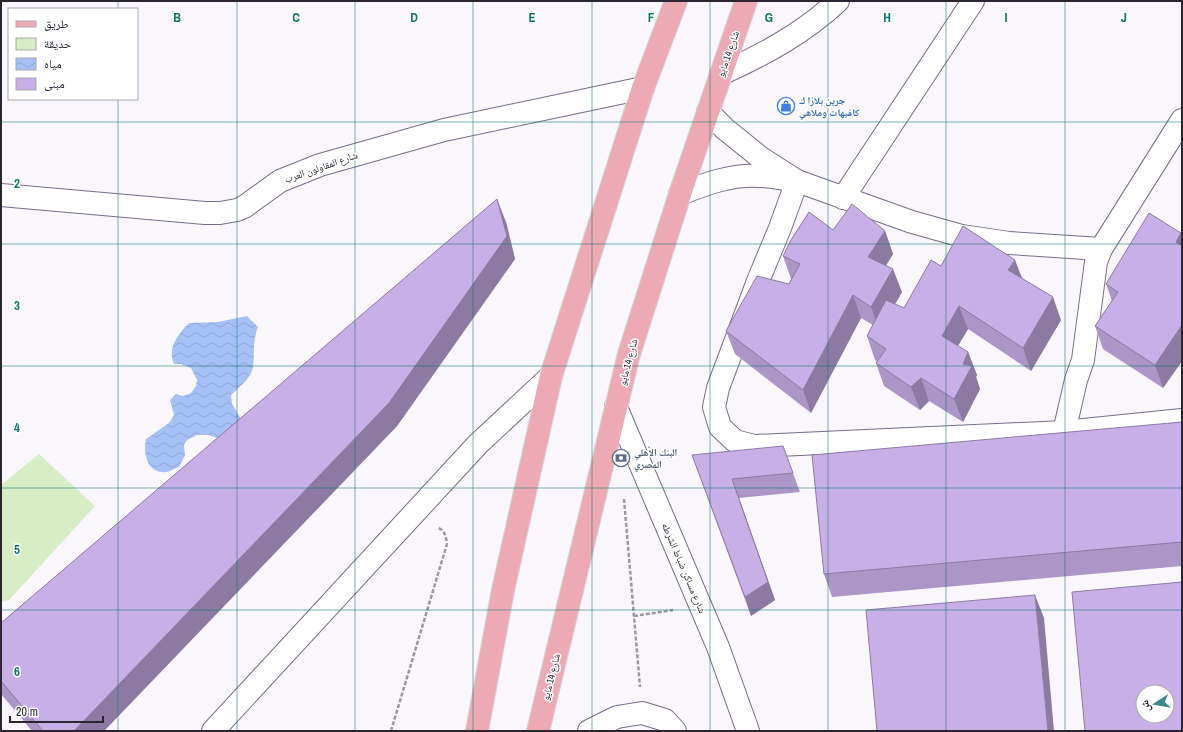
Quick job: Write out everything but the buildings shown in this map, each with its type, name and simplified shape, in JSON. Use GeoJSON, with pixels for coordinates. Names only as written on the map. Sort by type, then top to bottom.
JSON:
{"type":"FeatureCollection","features":[{"type":"Feature","properties":{"kind":"main road"},"geometry":{"type":"LineString","coordinates":[[477,731],[503,590],[551,376],[643,88],[676,1]]}},
{"type":"Feature","properties":{"kind":"main road","name":"شارع 14 مايو"},"geometry":{"type":"LineString","coordinates":[[538,731],[629,354],[680,194],[746,1]]}},
{"type":"Feature","properties":{"kind":"street"},"geometry":{"type":"LineString","coordinates":[[721,74],[750,61],[779,45],[807,27],[838,1]]}},
{"type":"Feature","properties":{"kind":"street"},"geometry":{"type":"LineString","coordinates":[[843,198],[973,1]]}},
{"type":"Feature","properties":{"kind":"street","name":"شارع المقاولون العرب"},"geometry":{"type":"LineString","coordinates":[[1,195],[205,213],[220,213],[237,210],[244,207],[280,181],[320,165],[444,130],[643,88]]}},
{"type":"Feature","properties":{"kind":"street"},"geometry":{"type":"LineString","coordinates":[[708,112],[725,129],[761,158],[798,180],[843,198],[912,222],[962,236],[1009,243],[1101,249]]}},
{"type":"Feature","properties":{"kind":"street"},"geometry":{"type":"LineString","coordinates":[[1064,432],[1076,380],[1083,360],[1096,262],[1101,249],[1182,120]]}},
{"type":"Feature","properties":{"kind":"street"},"geometry":{"type":"LineString","coordinates":[[680,194],[705,184],[731,178],[758,175],[798,180]]}},
{"type":"Feature","properties":{"kind":"street"},"geometry":{"type":"LineString","coordinates":[[798,180],[718,388],[714,407],[720,427],[735,441],[754,446],[1064,432],[1182,420]]}},
{"type":"Feature","properties":{"kind":"street"},"geometry":{"type":"LineString","coordinates":[[223,729],[478,444],[551,376]]}},
{"type":"Feature","properties":{"kind":"street","name":"شارع مساكن ضباط الشرطه"},"geometry":{"type":"LineString","coordinates":[[616,407],[718,647],[748,731]]}},
{"type":"Feature","properties":{"kind":"street"},"geometry":{"type":"LineString","coordinates":[[590,731],[617,717],[642,713],[665,720],[676,731]]}},
{"type":"Feature","properties":{"kind":"path"},"geometry":{"type":"LineString","coordinates":[[623,492],[642,713]]}},
{"type":"Feature","properties":{"kind":"path"},"geometry":{"type":"LineString","coordinates":[[391,731],[447,544],[446,535],[440,528],[436,527]]}},
{"type":"Feature","properties":{"kind":"path"},"geometry":{"type":"LineString","coordinates":[[634,616],[700,605]]}},
{"type":"Feature","properties":{"kind":"green space"},"geometry":{"type":"Polygon","coordinates":[[[39,454],[95,506],[9,600],[1,602],[1,485],[39,454]]]}},
{"type":"Feature","properties":{"kind":"water"},"geometry":{"type":"Polygon","coordinates":[[[247,316],[258,327],[255,337],[254,362],[252,371],[244,382],[231,395],[232,404],[241,419],[222,440],[209,435],[197,435],[187,440],[184,445],[185,455],[179,467],[167,472],[155,470],[148,462],[146,457],[146,439],[169,423],[174,415],[170,400],[176,394],[183,396],[191,393],[196,386],[197,380],[191,368],[181,364],[174,364],[172,352],[175,342],[189,323],[218,322],[247,316]]]}},
{"type":"Feature","properties":{"kind":"place","name":"جرين بلازا ك كافيهات وملاهي"},"geometry":{"type":"Point","coordinates":[786,106]}},
{"type":"Feature","properties":{"kind":"place","name":"البنك الأهلي المصري"},"geometry":{"type":"Point","coordinates":[621,458]}}]}
